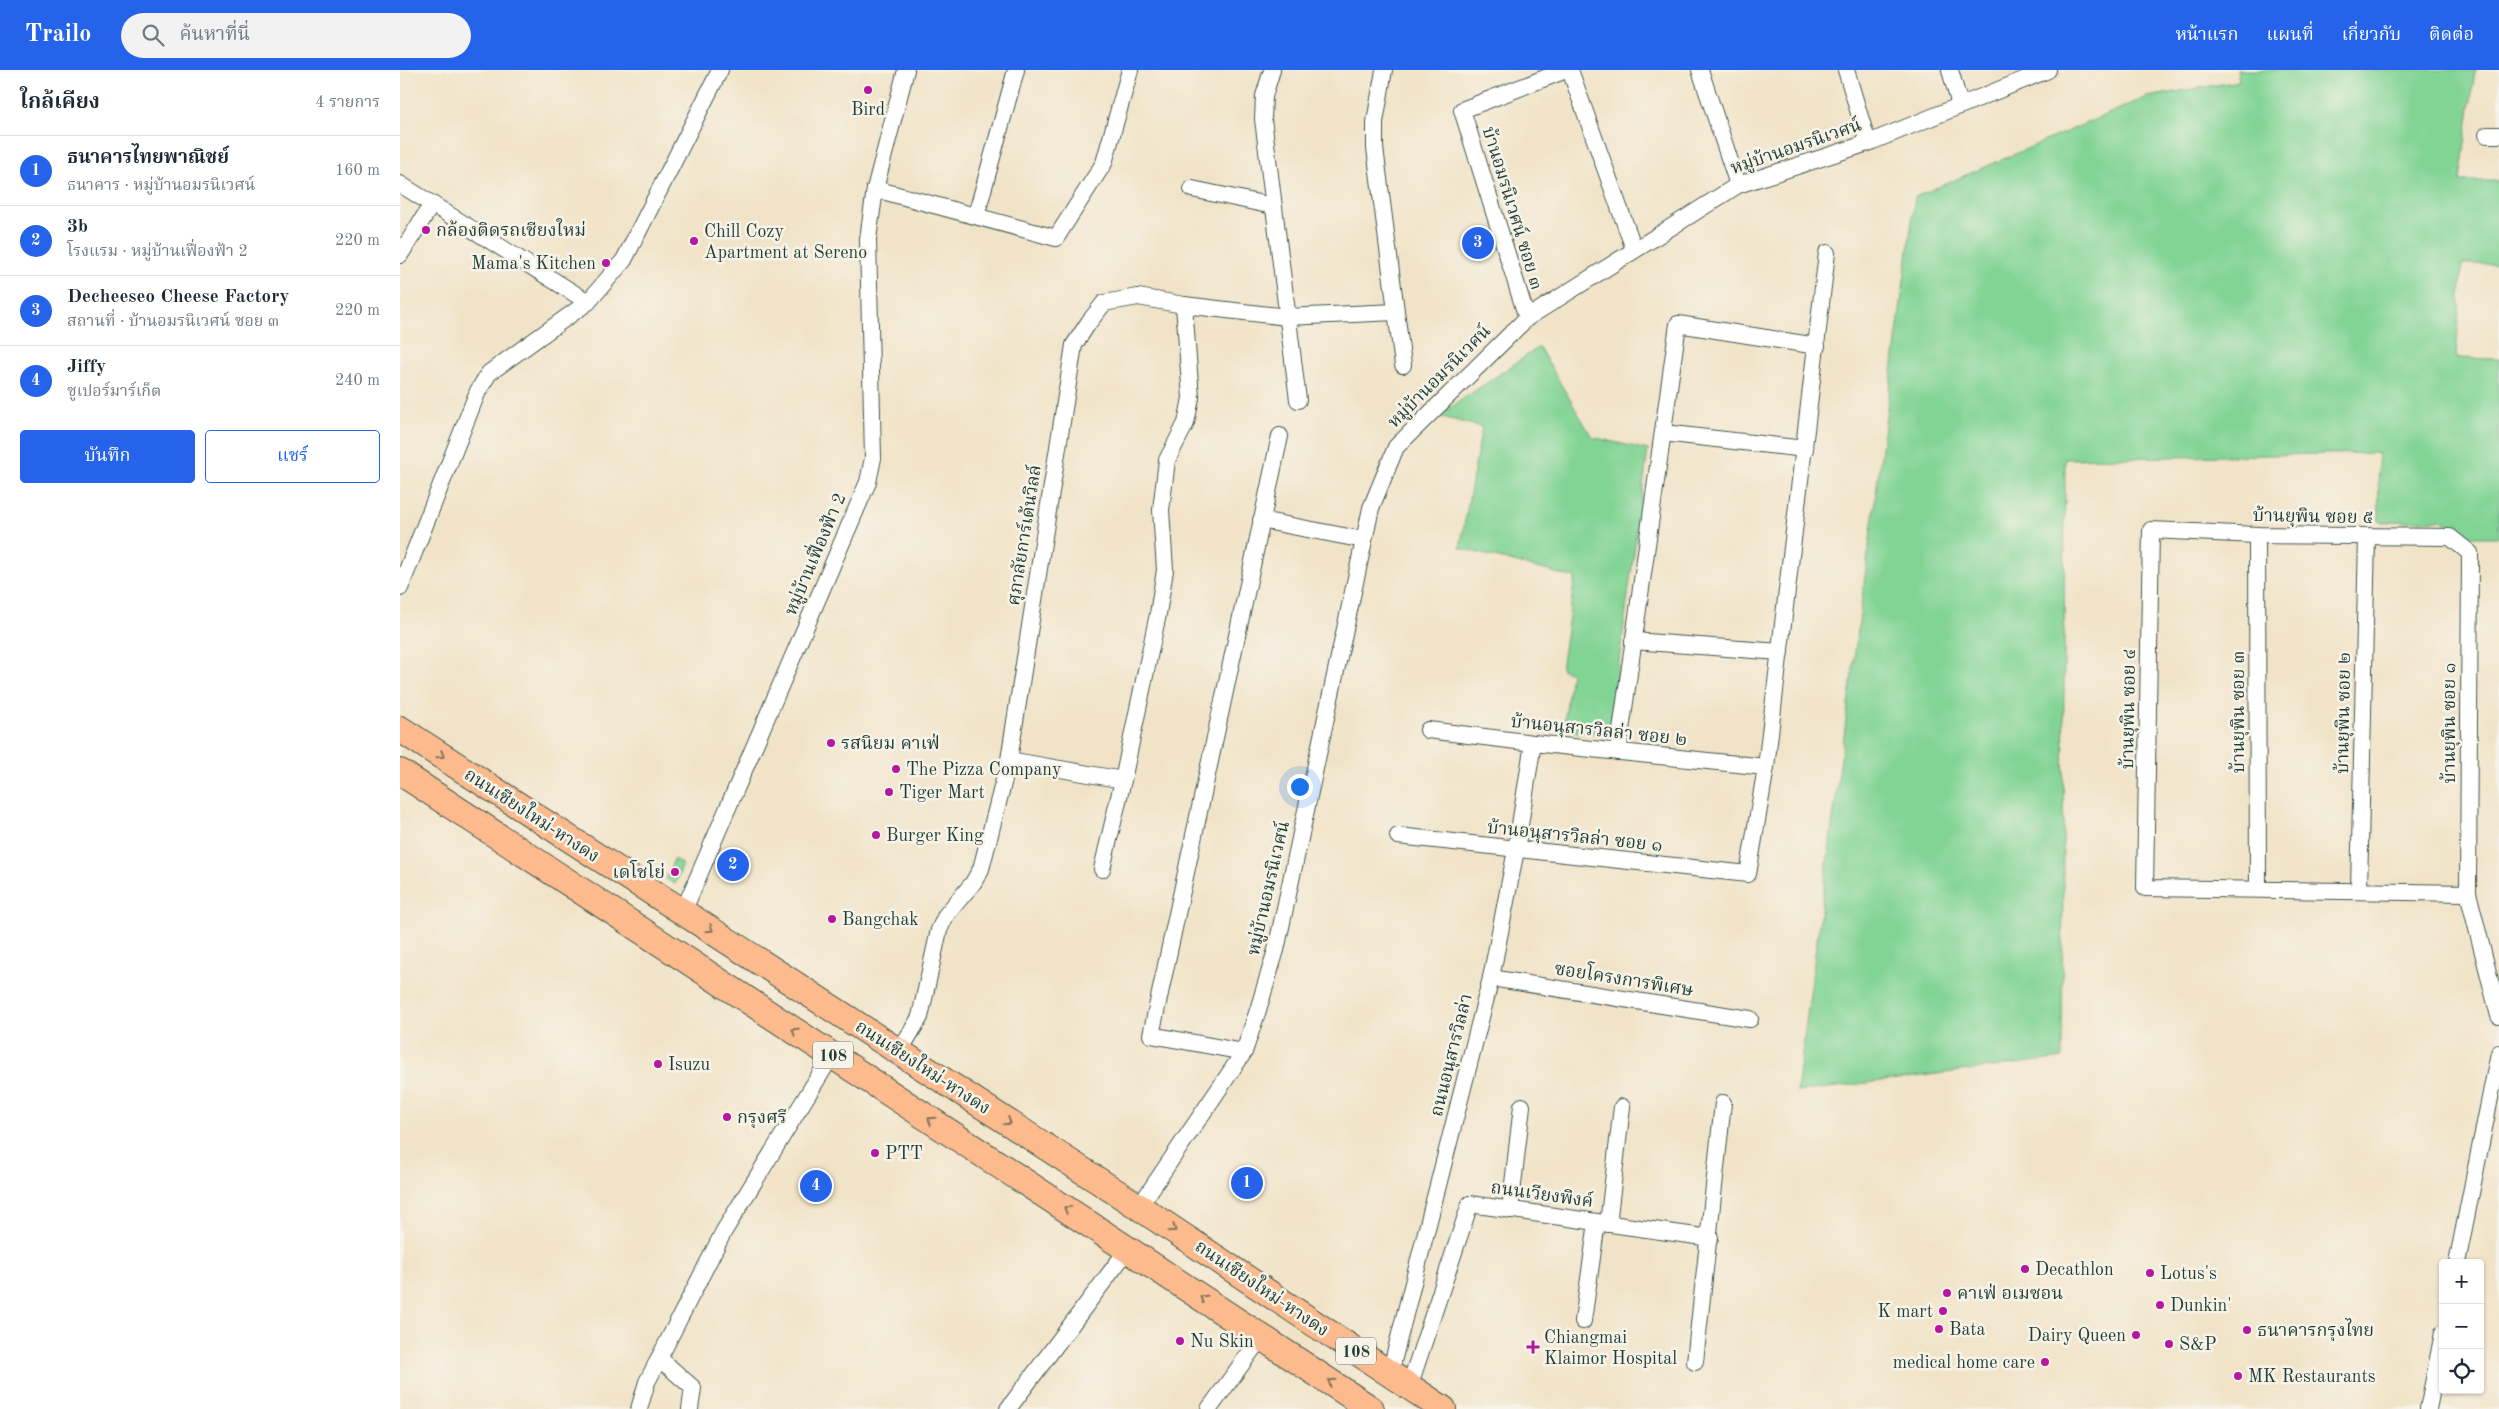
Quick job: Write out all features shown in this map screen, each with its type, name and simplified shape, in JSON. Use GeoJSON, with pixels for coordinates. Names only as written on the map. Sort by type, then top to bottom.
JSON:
{"type":"FeatureCollection","features":[{"type":"Feature","properties":{"kind":"main road","name":"ถนนเชียงใหม่-หางดง"},"geometry":{"type":"LineString","coordinates":[[400,729],[1139,1207],[1443,1409]]}},
{"type":"Feature","properties":{"kind":"main road","name":"ถนนเชียงใหม่-หางดง"},"geometry":{"type":"LineString","coordinates":[[400,772],[1371,1409]]}},
{"type":"Feature","properties":{"kind":"main road"},"geometry":{"type":"LineString","coordinates":[[1253,1330],[1268,1292]]}},
{"type":"Feature","properties":{"kind":"street"},"geometry":{"type":"LineString","coordinates":[[400,588],[478,391],[488,373],[588,302],[624,260],[720,70]]}},
{"type":"Feature","properties":{"kind":"street","name":"หมู่บ้านเฟื่องฟ้า 2"},"geometry":{"type":"LineString","coordinates":[[683,912],[868,482],[872,458],[868,239],[875,189],[906,70]]}},
{"type":"Feature","properties":{"kind":"street"},"geometry":{"type":"LineString","coordinates":[[976,216],[1016,70]]}},
{"type":"Feature","properties":{"kind":"street"},"geometry":{"type":"LineString","coordinates":[[875,189],[1056,238],[1104,163],[1130,70]]}},
{"type":"Feature","properties":{"kind":"street"},"geometry":{"type":"LineString","coordinates":[[1272,70],[1264,96],[1263,119],[1298,400]]}},
{"type":"Feature","properties":{"kind":"street"},"geometry":{"type":"LineString","coordinates":[[1384,70],[1375,122],[1375,148],[1403,365]]}},
{"type":"Feature","properties":{"kind":"street"},"geometry":{"type":"LineString","coordinates":[[1568,70],[1634,249]]}},
{"type":"Feature","properties":{"kind":"street","name":"บ้านอมรนิเวศน์ ซอย ๓"},"geometry":{"type":"LineString","coordinates":[[1527,318],[1462,110],[1568,70]]}},
{"type":"Feature","properties":{"kind":"street"},"geometry":{"type":"LineString","coordinates":[[1700,70],[1738,185]]}},
{"type":"Feature","properties":{"kind":"street"},"geometry":{"type":"LineString","coordinates":[[1846,70],[1868,143]]}},
{"type":"Feature","properties":{"kind":"street"},"geometry":{"type":"LineString","coordinates":[[1950,70],[1960,105]]}},
{"type":"Feature","properties":{"kind":"street","name":"หมู่บ้านอมรนิเวศน์"},"geometry":{"type":"LineString","coordinates":[[1139,1207],[1244,1052],[1276,950],[1371,508],[1396,448],[1527,318],[1738,185],[1868,143],[2048,70]]}},
{"type":"Feature","properties":{"kind":"street"},"geometry":{"type":"LineString","coordinates":[[400,184],[588,302]]}},
{"type":"Feature","properties":{"kind":"street"},"geometry":{"type":"LineString","coordinates":[[1192,189],[1273,206]]}},
{"type":"Feature","properties":{"kind":"street"},"geometry":{"type":"LineString","coordinates":[[400,255],[432,204]]}},
{"type":"Feature","properties":{"kind":"street"},"geometry":{"type":"LineString","coordinates":[[1766,768],[1827,253]]}},
{"type":"Feature","properties":{"kind":"street","name":"ศุภาลัยการ์เด้นวิลล์"},"geometry":{"type":"LineString","coordinates":[[899,1052],[920,1017],[939,930],[946,915],[973,883],[981,869],[1009,760],[1074,345],[1089,322],[1104,303],[1138,297],[1184,305],[1287,318],[1396,312]]}},
{"type":"Feature","properties":{"kind":"street"},"geometry":{"type":"LineString","coordinates":[[1102,869],[1158,614],[1165,570],[1161,510],[1165,468],[1167,460],[1186,423],[1191,398],[1184,305]]}},
{"type":"Feature","properties":{"kind":"street"},"geometry":{"type":"LineString","coordinates":[[1618,752],[1678,324],[1817,346]]}},
{"type":"Feature","properties":{"kind":"street"},"geometry":{"type":"LineString","coordinates":[[1663,433],[1805,449]]}},
{"type":"Feature","properties":{"kind":"street"},"geometry":{"type":"LineString","coordinates":[[1244,1052],[1151,1035],[1280,436]]}},
{"type":"Feature","properties":{"kind":"street"},"geometry":{"type":"LineString","coordinates":[[1261,520],[1364,540]]}},
{"type":"Feature","properties":{"kind":"street","name":"บ้านยุพิน ซอย ๕"},"geometry":{"type":"LineString","coordinates":[[2151,530],[2257,535],[2450,537],[2470,553]]}},
{"type":"Feature","properties":{"kind":"street","name":"บ้านยุพิน ซอย ๔"},"geometry":{"type":"LineString","coordinates":[[2151,530],[2145,888],[2258,889]]}},
{"type":"Feature","properties":{"kind":"street","name":"บ้านยุพิน ซอย ๓"},"geometry":{"type":"LineString","coordinates":[[2257,535],[2258,889]]}},
{"type":"Feature","properties":{"kind":"street","name":"บ้านยุพิน ซอย ๒"},"geometry":{"type":"LineString","coordinates":[[2359,890],[2367,537]]}},
{"type":"Feature","properties":{"kind":"street","name":"บ้านยุพิน ซอย ๑"},"geometry":{"type":"LineString","coordinates":[[2470,553],[2468,893],[2499,1016]]}},
{"type":"Feature","properties":{"kind":"street"},"geometry":{"type":"LineString","coordinates":[[1633,642],[1780,652]]}},
{"type":"Feature","properties":{"kind":"street","name":"บ้านอนุสารวิลล่า ซอย ๒"},"geometry":{"type":"LineString","coordinates":[[1428,730],[1766,768]]}},
{"type":"Feature","properties":{"kind":"street","name":"ถนนอนุสารวิลล่า"},"geometry":{"type":"LineString","coordinates":[[1400,1380],[1491,978],[1516,850],[1533,743]]}},
{"type":"Feature","properties":{"kind":"street"},"geometry":{"type":"LineString","coordinates":[[1009,760],[1123,780]]}},
{"type":"Feature","properties":{"kind":"street","name":"บ้านอนุสารวิลล่า ซอย ๑"},"geometry":{"type":"LineString","coordinates":[[1398,836],[1748,874],[1766,768]]}},
{"type":"Feature","properties":{"kind":"street"},"geometry":{"type":"LineString","coordinates":[[2258,889],[2468,893]]}},
{"type":"Feature","properties":{"kind":"street","name":"ซอยโครงการพิเศษ"},"geometry":{"type":"LineString","coordinates":[[1491,978],[1750,1019]]}},
{"type":"Feature","properties":{"kind":"street"},"geometry":{"type":"LineString","coordinates":[[2458,1259],[2499,1053]]}},
{"type":"Feature","properties":{"kind":"street"},"geometry":{"type":"LineString","coordinates":[[639,1409],[647,1382],[724,1231],[832,1055]]}},
{"type":"Feature","properties":{"kind":"street"},"geometry":{"type":"LineString","coordinates":[[1695,1362],[1710,1238],[1723,1103]]}},
{"type":"Feature","properties":{"kind":"street"},"geometry":{"type":"LineString","coordinates":[[1510,1210],[1522,1106]]}},
{"type":"Feature","properties":{"kind":"street"},"geometry":{"type":"LineString","coordinates":[[1583,1321],[1603,1223],[1622,1108]]}},
{"type":"Feature","properties":{"kind":"street","name":"ถนนเวียงพิงค์"},"geometry":{"type":"LineString","coordinates":[[1400,1380],[1470,1204],[1710,1238]]}},
{"type":"Feature","properties":{"kind":"street"},"geometry":{"type":"LineString","coordinates":[[1008,1409],[1128,1249]]}},
{"type":"Feature","properties":{"kind":"street"},"geometry":{"type":"LineString","coordinates":[[1209,1409],[1253,1330]]}},
{"type":"Feature","properties":{"kind":"street"},"geometry":{"type":"LineString","coordinates":[[2428,1409],[2440,1349]]}},
{"type":"Feature","properties":{"kind":"street"},"geometry":{"type":"LineString","coordinates":[[659,1358],[693,1388],[690,1409]]}},
{"type":"Feature","properties":{"kind":"green space"},"geometry":{"type":"Polygon","coordinates":[[[2237,70],[2475,70],[2460,181],[2499,181],[2499,264],[2462,264],[2456,358],[2499,359],[2499,537],[2474,537],[2441,520],[2379,522],[2378,453],[2065,459],[2062,1058],[1797,1092],[1915,197],[2147,97],[2239,81],[2237,70]]]}},
{"type":"Feature","properties":{"kind":"green space"},"geometry":{"type":"Polygon","coordinates":[[[1539,347],[1592,437],[1648,450],[1609,734],[1563,731],[1571,673],[1561,669],[1575,578],[1460,548],[1482,427],[1438,416],[1539,347]]]}},
{"type":"Feature","properties":{"kind":"green space","name":"เดโชโย่"},"geometry":{"type":"Polygon","coordinates":[[[674,859],[683,865],[675,884],[666,879],[674,859]]]}},
{"type":"Feature","properties":{"kind":"place","name":"Bird"},"geometry":{"type":"Point","coordinates":[868,90]}},
{"type":"Feature","properties":{"kind":"place","name":"กล้องติดรถเชียงใหม่"},"geometry":{"type":"Point","coordinates":[426,230]}},
{"type":"Feature","properties":{"kind":"place","name":"Chill Cozy Apartment at Sereno"},"geometry":{"type":"Point","coordinates":[694,241]}},
{"type":"Feature","properties":{"kind":"place","name":"Decheeseo Cheese Factory"},"geometry":{"type":"Point","coordinates":[1478,243]}},
{"type":"Feature","properties":{"kind":"place","name":"Mama's Kitchen"},"geometry":{"type":"Point","coordinates":[606,263]}},
{"type":"Feature","properties":{"kind":"place","name":"รสนิยม คาเฟ่"},"geometry":{"type":"Point","coordinates":[831,743]}},
{"type":"Feature","properties":{"kind":"place","name":"The Pizza Company"},"geometry":{"type":"Point","coordinates":[896,769]}},
{"type":"Feature","properties":{"kind":"place","name":"Tiger Mart"},"geometry":{"type":"Point","coordinates":[889,792]}},
{"type":"Feature","properties":{"kind":"place","name":"Burger King"},"geometry":{"type":"Point","coordinates":[876,835]}},
{"type":"Feature","properties":{"kind":"place","name":"3b"},"geometry":{"type":"Point","coordinates":[733,865]}},
{"type":"Feature","properties":{"kind":"place","name":"เดโชโย่"},"geometry":{"type":"Point","coordinates":[675,872]}},
{"type":"Feature","properties":{"kind":"place","name":"Bangchak"},"geometry":{"type":"Point","coordinates":[832,919]}},
{"type":"Feature","properties":{"kind":"place","name":"Isuzu"},"geometry":{"type":"Point","coordinates":[658,1064]}},
{"type":"Feature","properties":{"kind":"place","name":"กรุงศรี"},"geometry":{"type":"Point","coordinates":[727,1117]}},
{"type":"Feature","properties":{"kind":"place","name":"PTT"},"geometry":{"type":"Point","coordinates":[875,1153]}},
{"type":"Feature","properties":{"kind":"place","name":"ธนาคารไทยพาณิชย์"},"geometry":{"type":"Point","coordinates":[1247,1183]}},
{"type":"Feature","properties":{"kind":"place","name":"Jiffy"},"geometry":{"type":"Point","coordinates":[816,1186]}},
{"type":"Feature","properties":{"kind":"place","name":"Decathlon"},"geometry":{"type":"Point","coordinates":[2025,1269]}},
{"type":"Feature","properties":{"kind":"place","name":"Lotus's"},"geometry":{"type":"Point","coordinates":[2150,1273]}},
{"type":"Feature","properties":{"kind":"place","name":"คาเฟ่ อเมซอน"},"geometry":{"type":"Point","coordinates":[1947,1293]}},
{"type":"Feature","properties":{"kind":"place","name":"Dunkin'"},"geometry":{"type":"Point","coordinates":[2160,1305]}},
{"type":"Feature","properties":{"kind":"place","name":"K mart"},"geometry":{"type":"Point","coordinates":[1943,1311]}},
{"type":"Feature","properties":{"kind":"place","name":"Bata"},"geometry":{"type":"Point","coordinates":[1939,1329]}},
{"type":"Feature","properties":{"kind":"place","name":"ธนาคารกรุงไทย"},"geometry":{"type":"Point","coordinates":[2247,1330]}},
{"type":"Feature","properties":{"kind":"place","name":"Dairy Queen"},"geometry":{"type":"Point","coordinates":[2136,1335]}},
{"type":"Feature","properties":{"kind":"place","name":"Nu Skin"},"geometry":{"type":"Point","coordinates":[1180,1341]}},
{"type":"Feature","properties":{"kind":"place","name":"S&P"},"geometry":{"type":"Point","coordinates":[2169,1344]}},
{"type":"Feature","properties":{"kind":"place","name":"Chiangmai Klaimor Hospital"},"geometry":{"type":"Point","coordinates":[1533,1347]}},
{"type":"Feature","properties":{"kind":"place","name":"medical home care"},"geometry":{"type":"Point","coordinates":[2045,1362]}},
{"type":"Feature","properties":{"kind":"place","name":"MK Restaurants"},"geometry":{"type":"Point","coordinates":[2238,1376]}}]}
